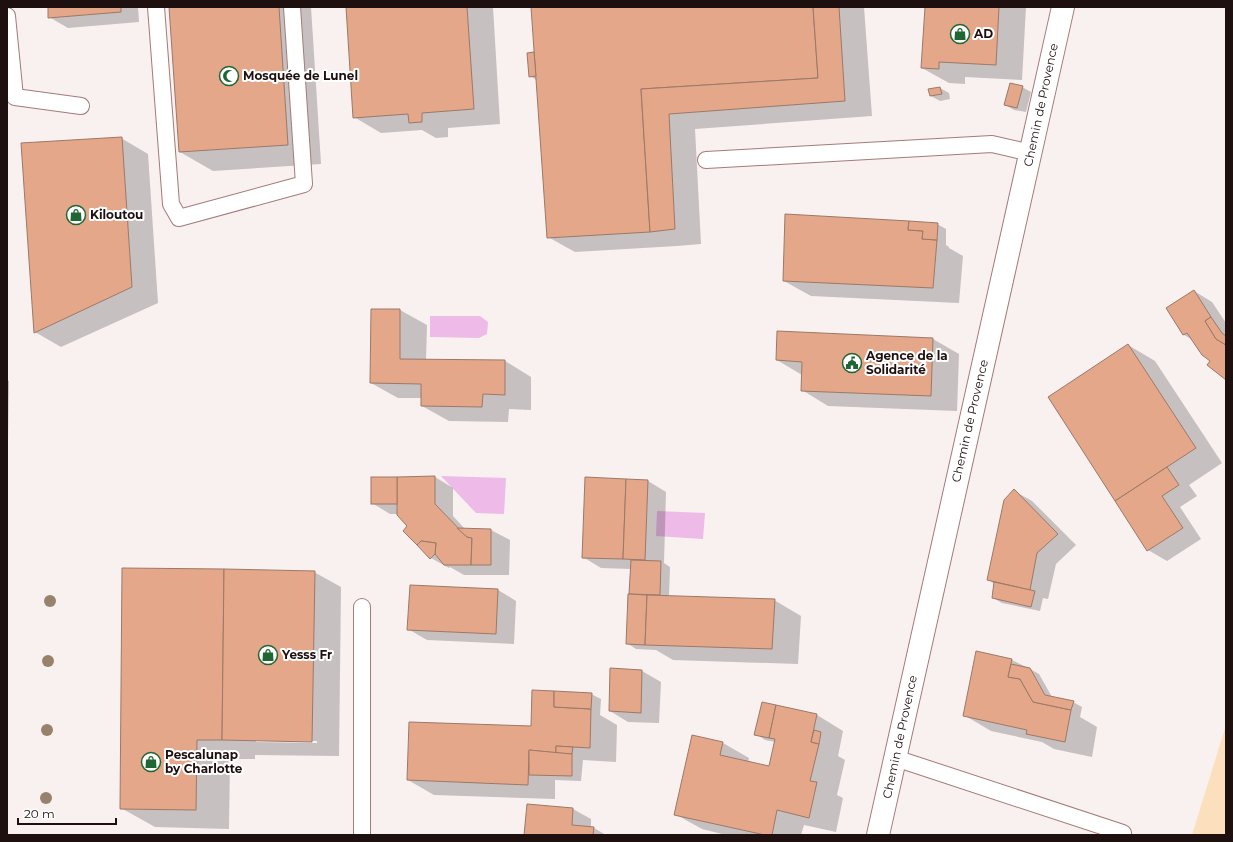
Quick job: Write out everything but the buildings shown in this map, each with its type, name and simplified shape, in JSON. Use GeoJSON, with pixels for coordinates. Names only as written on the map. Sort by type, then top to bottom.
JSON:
{"type":"FeatureCollection","features":[{"type":"Feature","properties":{"kind":"street","name":"Chemin de Provence"},"geometry":{"type":"LineString","coordinates":[[878,835],[1063,7]]}},
{"type":"Feature","properties":{"kind":"lane"},"geometry":{"type":"LineString","coordinates":[[156,7],[171,204],[179,218],[304,184],[292,7]]}},
{"type":"Feature","properties":{"kind":"lane"},"geometry":{"type":"LineString","coordinates":[[7,16],[15,97],[81,106]]}},
{"type":"Feature","properties":{"kind":"lane"},"geometry":{"type":"LineString","coordinates":[[706,160],[992,144],[1031,152]]}},
{"type":"Feature","properties":{"kind":"lane"},"geometry":{"type":"LineString","coordinates":[[362,607],[362,835]]}},
{"type":"Feature","properties":{"kind":"lane"},"geometry":{"type":"LineString","coordinates":[[895,758],[1123,833]]}},
{"type":"Feature","properties":{"kind":"shaded area"},"geometry":{"type":"Polygon","coordinates":[[[430,316],[480,316],[488,322],[487,334],[479,338],[430,337],[430,316]]]}},
{"type":"Feature","properties":{"kind":"shaded area"},"geometry":{"type":"Polygon","coordinates":[[[441,476],[506,478],[504,514],[476,513],[441,476]]]}},
{"type":"Feature","properties":{"kind":"shaded area"},"geometry":{"type":"Polygon","coordinates":[[[657,511],[705,513],[703,539],[656,536],[657,511]]]}},
{"type":"Feature","properties":{"kind":"shaded area"},"geometry":{"type":"Polygon","coordinates":[[[1226,725],[1226,835],[1192,835],[1226,725]]]}},
{"type":"Feature","properties":{"kind":"place","name":"AD"},"geometry":{"type":"Point","coordinates":[960,34]}},
{"type":"Feature","properties":{"kind":"place","name":"Mosquée de Lunel"},"geometry":{"type":"Point","coordinates":[229,76]}},
{"type":"Feature","properties":{"kind":"place","name":"Kiloutou"},"geometry":{"type":"Point","coordinates":[76,215]}},
{"type":"Feature","properties":{"kind":"place","name":"Agence de la Solidarité"},"geometry":{"type":"Point","coordinates":[852,363]}},
{"type":"Feature","properties":{"kind":"place","name":"Yesss Fr"},"geometry":{"type":"Point","coordinates":[268,655]}},
{"type":"Feature","properties":{"kind":"place","name":"Pescalunap by Charlotte"},"geometry":{"type":"Point","coordinates":[151,762]}}]}
